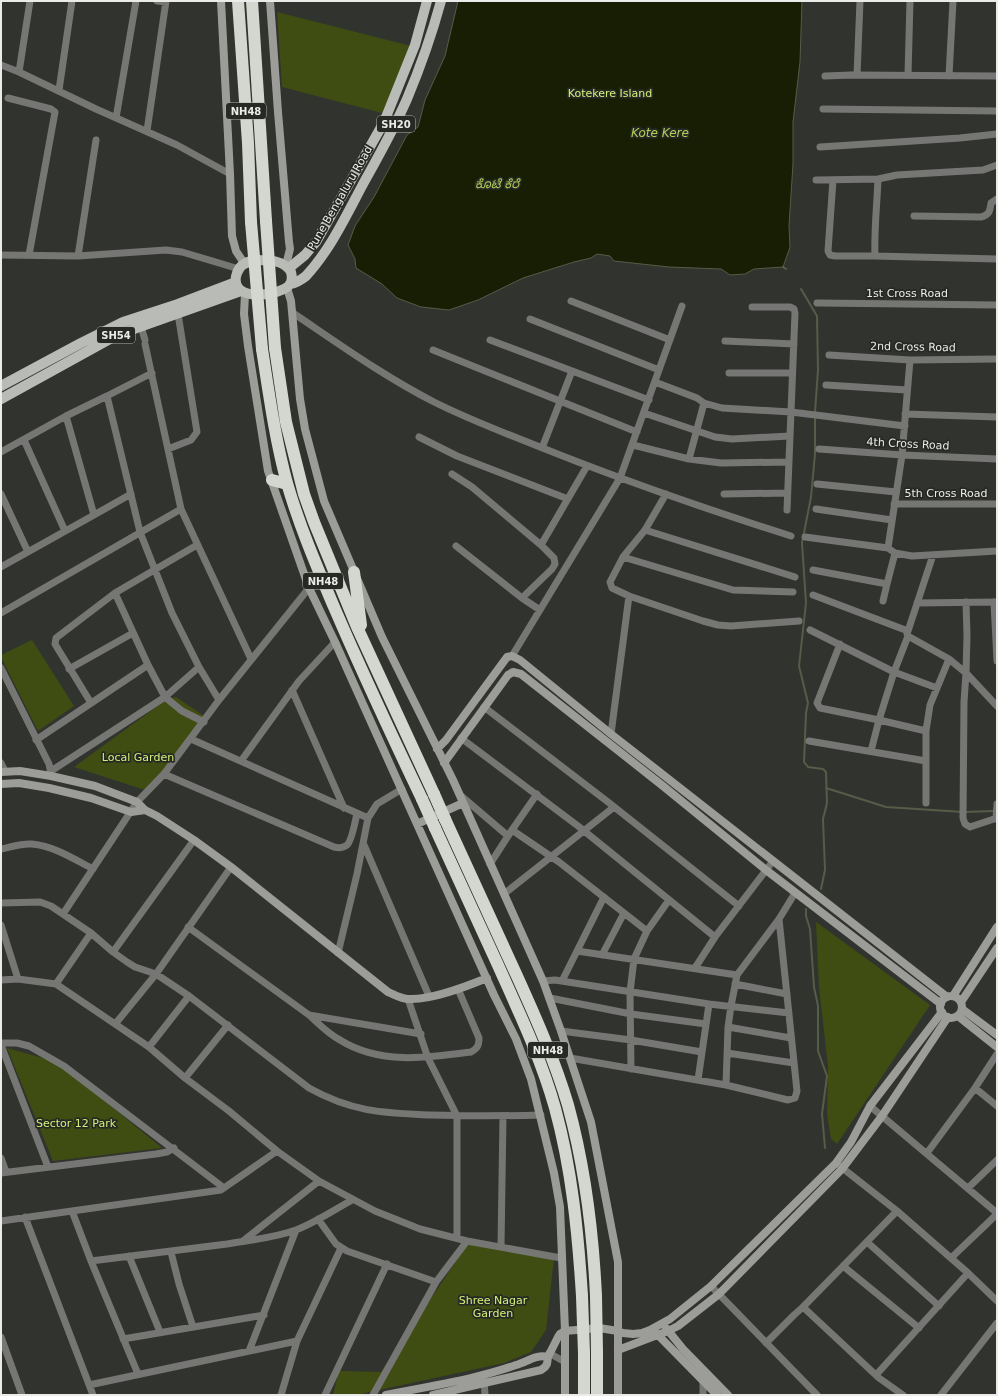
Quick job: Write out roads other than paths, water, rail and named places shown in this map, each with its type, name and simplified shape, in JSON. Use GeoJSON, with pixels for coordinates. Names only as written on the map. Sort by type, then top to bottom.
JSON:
{"type":"FeatureCollection","features":[{"type":"Feature","properties":{"kind":"highway","name":"NH48"},"geometry":{"type":"LineString","coordinates":[[238,1],[248,143],[251,222],[262,349],[273,417],[287,484],[317,567],[354,652],[523,1021],[540,1062],[555,1108],[567,1157],[575,1204],[582,1296],[584,1395]]}},
{"type":"Feature","properties":{"kind":"highway","name":"NH48"},"geometry":{"type":"LineString","coordinates":[[252,1],[275,348],[286,422],[304,494],[325,550],[364,642],[530,1007],[552,1058],[567,1104],[578,1146],[587,1196],[594,1263],[596,1296],[597,1395]]}},
{"type":"Feature","properties":{"kind":"highway"},"geometry":{"type":"LineString","coordinates":[[272,480],[287,484]]}},
{"type":"Feature","properties":{"kind":"highway"},"geometry":{"type":"LineString","coordinates":[[354,572],[364,642]]}},
{"type":"Feature","properties":{"kind":"main road","name":"Pune Bengaluru Road"},"geometry":{"type":"LineString","coordinates":[[287,266],[305,255],[316,242],[384,122],[415,45],[427,1]]}},
{"type":"Feature","properties":{"kind":"main road","name":"Pune Bengaluru Road"},"geometry":{"type":"LineString","coordinates":[[288,286],[300,281],[318,261],[332,239],[396,123],[408,98],[441,1]]}},
{"type":"Feature","properties":{"kind":"main road"},"geometry":{"type":"LineString","coordinates":[[257,260],[274,261],[287,266],[291,272],[288,286],[267,294],[256,295],[243,292],[236,282],[241,266],[257,260]]}},
{"type":"Feature","properties":{"kind":"main road","name":"SH54"},"geometry":{"type":"LineString","coordinates":[[1,386],[83,347],[116,335],[139,321],[178,304],[236,282]]}},
{"type":"Feature","properties":{"kind":"main road","name":"SH54"},"geometry":{"type":"LineString","coordinates":[[139,321],[178,314],[243,292]]}},
{"type":"Feature","properties":{"kind":"main road","name":"SH54"},"geometry":{"type":"LineString","coordinates":[[1,399],[83,347]]}},
{"type":"Feature","properties":{"kind":"street"},"geometry":{"type":"LineString","coordinates":[[19,72],[30,1]]}},
{"type":"Feature","properties":{"kind":"street"},"geometry":{"type":"LineString","coordinates":[[59,90],[72,1]]}},
{"type":"Feature","properties":{"kind":"street"},"geometry":{"type":"LineString","coordinates":[[116,118],[136,1]]}},
{"type":"Feature","properties":{"kind":"street"},"geometry":{"type":"LineString","coordinates":[[147,132],[166,2],[156,1]]}},
{"type":"Feature","properties":{"kind":"street"},"geometry":{"type":"LineString","coordinates":[[222,1],[233,244],[241,266]]}},
{"type":"Feature","properties":{"kind":"street"},"geometry":{"type":"LineString","coordinates":[[270,1],[290,249],[287,266]]}},
{"type":"Feature","properties":{"kind":"street"},"geometry":{"type":"LineString","coordinates":[[857,75],[860,1]]}},
{"type":"Feature","properties":{"kind":"street"},"geometry":{"type":"LineString","coordinates":[[908,75],[910,1]]}},
{"type":"Feature","properties":{"kind":"street"},"geometry":{"type":"LineString","coordinates":[[949,76],[953,1]]}},
{"type":"Feature","properties":{"kind":"street"},"geometry":{"type":"LineString","coordinates":[[1,65],[59,90],[116,118],[177,145],[230,174]]}},
{"type":"Feature","properties":{"kind":"street"},"geometry":{"type":"LineString","coordinates":[[826,76],[997,76]]}},
{"type":"Feature","properties":{"kind":"street"},"geometry":{"type":"LineString","coordinates":[[8,98],[51,109],[56,112],[29,255]]}},
{"type":"Feature","properties":{"kind":"street"},"geometry":{"type":"LineString","coordinates":[[823,108],[997,111]]}},
{"type":"Feature","properties":{"kind":"street"},"geometry":{"type":"LineString","coordinates":[[820,148],[997,134]]}},
{"type":"Feature","properties":{"kind":"street"},"geometry":{"type":"LineString","coordinates":[[78,256],[96,140]]}},
{"type":"Feature","properties":{"kind":"street"},"geometry":{"type":"LineString","coordinates":[[816,180],[878,179],[897,175],[984,170],[997,165]]}},
{"type":"Feature","properties":{"kind":"street"},"geometry":{"type":"LineString","coordinates":[[875,256],[874,231],[877,211],[878,179]]}},
{"type":"Feature","properties":{"kind":"street"},"geometry":{"type":"LineString","coordinates":[[833,180],[828,251],[830,255],[997,259]]}},
{"type":"Feature","properties":{"kind":"street"},"geometry":{"type":"LineString","coordinates":[[914,216],[986,216],[989,213],[991,203],[997,199]]}},
{"type":"Feature","properties":{"kind":"street"},"geometry":{"type":"LineString","coordinates":[[1,255],[78,256],[170,250],[241,266]]}},
{"type":"Feature","properties":{"kind":"street"},"geometry":{"type":"LineString","coordinates":[[288,286],[293,313],[300,399],[305,429],[324,501],[382,637],[461,799],[543,981],[591,1122],[618,1262],[618,1395]]}},
{"type":"Feature","properties":{"kind":"street"},"geometry":{"type":"LineString","coordinates":[[243,292],[248,346],[266,461],[310,588],[516,1039],[531,1079],[541,1115],[560,1207],[565,1331],[565,1395]]}},
{"type":"Feature","properties":{"kind":"street"},"geometry":{"type":"LineString","coordinates":[[572,301],[670,340]]}},
{"type":"Feature","properties":{"kind":"street","name":"1st Cross Road"},"geometry":{"type":"LineString","coordinates":[[817,304],[997,305]]}},
{"type":"Feature","properties":{"kind":"street"},"geometry":{"type":"LineString","coordinates":[[437,749],[446,740],[507,658],[512,656],[620,478],[682,306]]}},
{"type":"Feature","properties":{"kind":"street"},"geometry":{"type":"LineString","coordinates":[[752,307],[790,307],[794,309],[795,313],[787,510]]}},
{"type":"Feature","properties":{"kind":"street"},"geometry":{"type":"LineString","coordinates":[[293,313],[376,368],[433,401],[467,418],[587,466],[791,536]]}},
{"type":"Feature","properties":{"kind":"street"},"geometry":{"type":"LineString","coordinates":[[168,449],[191,440],[198,432],[178,314]]}},
{"type":"Feature","properties":{"kind":"street"},"geometry":{"type":"LineString","coordinates":[[530,319],[659,370]]}},
{"type":"Feature","properties":{"kind":"street"},"geometry":{"type":"LineString","coordinates":[[139,321],[152,373],[181,509],[251,659]]}},
{"type":"Feature","properties":{"kind":"street"},"geometry":{"type":"LineString","coordinates":[[490,340],[649,400]]}},
{"type":"Feature","properties":{"kind":"street"},"geometry":{"type":"LineString","coordinates":[[725,341],[794,344]]}},
{"type":"Feature","properties":{"kind":"street"},"geometry":{"type":"LineString","coordinates":[[433,350],[637,432]]}},
{"type":"Feature","properties":{"kind":"street","name":"2nd Cross Road"},"geometry":{"type":"LineString","coordinates":[[829,355],[910,360],[997,359]]}},
{"type":"Feature","properties":{"kind":"street"},"geometry":{"type":"LineString","coordinates":[[888,548],[902,455],[910,360]]}},
{"type":"Feature","properties":{"kind":"street"},"geometry":{"type":"LineString","coordinates":[[542,448],[572,371]]}},
{"type":"Feature","properties":{"kind":"street"},"geometry":{"type":"LineString","coordinates":[[1,452],[66,416],[152,373]]}},
{"type":"Feature","properties":{"kind":"street"},"geometry":{"type":"LineString","coordinates":[[729,373],[792,373]]}},
{"type":"Feature","properties":{"kind":"street"},"geometry":{"type":"LineString","coordinates":[[655,382],[697,398],[704,403],[722,408],[791,412],[905,426]]}},
{"type":"Feature","properties":{"kind":"street"},"geometry":{"type":"LineString","coordinates":[[826,385],[907,390]]}},
{"type":"Feature","properties":{"kind":"street"},"geometry":{"type":"LineString","coordinates":[[107,396],[140,532],[172,613],[199,667],[219,700]]}},
{"type":"Feature","properties":{"kind":"street"},"geometry":{"type":"LineString","coordinates":[[689,459],[704,403]]}},
{"type":"Feature","properties":{"kind":"street"},"geometry":{"type":"LineString","coordinates":[[644,413],[715,437],[732,439],[790,436]]}},
{"type":"Feature","properties":{"kind":"street"},"geometry":{"type":"LineString","coordinates":[[906,414],[997,417]]}},
{"type":"Feature","properties":{"kind":"street"},"geometry":{"type":"LineString","coordinates":[[66,416],[94,515]]}},
{"type":"Feature","properties":{"kind":"street"},"geometry":{"type":"LineString","coordinates":[[419,437],[456,456],[568,499]]}},
{"type":"Feature","properties":{"kind":"street"},"geometry":{"type":"LineString","coordinates":[[24,440],[65,531]]}},
{"type":"Feature","properties":{"kind":"street"},"geometry":{"type":"LineString","coordinates":[[632,445],[689,459],[733,464],[789,462]]}},
{"type":"Feature","properties":{"kind":"street","name":"4th Cross Road"},"geometry":{"type":"LineString","coordinates":[[819,449],[902,455],[997,459]]}},
{"type":"Feature","properties":{"kind":"street"},"geometry":{"type":"LineString","coordinates":[[541,545],[587,466]]}},
{"type":"Feature","properties":{"kind":"street"},"geometry":{"type":"LineString","coordinates":[[452,474],[472,487],[541,545],[554,558],[555,564],[552,569],[522,598]]}},
{"type":"Feature","properties":{"kind":"street"},"geometry":{"type":"LineString","coordinates":[[817,484],[896,492]]}},
{"type":"Feature","properties":{"kind":"street"},"geometry":{"type":"LineString","coordinates":[[724,494],[787,493]]}},
{"type":"Feature","properties":{"kind":"street"},"geometry":{"type":"LineString","coordinates":[[1,494],[28,552]]}},
{"type":"Feature","properties":{"kind":"street"},"geometry":{"type":"LineString","coordinates":[[1,567],[131,494]]}},
{"type":"Feature","properties":{"kind":"street"},"geometry":{"type":"LineString","coordinates":[[666,494],[645,530],[623,557],[610,582],[612,588],[629,596],[718,625],[731,626],[799,621]]}},
{"type":"Feature","properties":{"kind":"street","name":"5th Cross Road"},"geometry":{"type":"LineString","coordinates":[[894,504],[997,504]]}},
{"type":"Feature","properties":{"kind":"street"},"geometry":{"type":"LineString","coordinates":[[1,613],[181,509]]}},
{"type":"Feature","properties":{"kind":"street"},"geometry":{"type":"LineString","coordinates":[[816,509],[892,520]]}},
{"type":"Feature","properties":{"kind":"street"},"geometry":{"type":"LineString","coordinates":[[645,530],[795,577]]}},
{"type":"Feature","properties":{"kind":"street"},"geometry":{"type":"LineString","coordinates":[[805,537],[888,548],[895,553],[912,556],[997,551]]}},
{"type":"Feature","properties":{"kind":"street"},"geometry":{"type":"LineString","coordinates":[[91,703],[55,644],[56,638],[115,593],[155,571],[197,545]]}},
{"type":"Feature","properties":{"kind":"street"},"geometry":{"type":"LineString","coordinates":[[456,546],[522,598],[540,610]]}},
{"type":"Feature","properties":{"kind":"street"},"geometry":{"type":"LineString","coordinates":[[883,601],[895,553]]}},
{"type":"Feature","properties":{"kind":"street"},"geometry":{"type":"LineString","coordinates":[[870,751],[894,672],[933,555]]}},
{"type":"Feature","properties":{"kind":"street"},"geometry":{"type":"LineString","coordinates":[[623,557],[733,590],[793,592]]}},
{"type":"Feature","properties":{"kind":"street"},"geometry":{"type":"LineString","coordinates":[[813,570],[887,584]]}},
{"type":"Feature","properties":{"kind":"street"},"geometry":{"type":"LineString","coordinates":[[63,914],[137,802],[164,774],[251,659],[310,588]]}},
{"type":"Feature","properties":{"kind":"street"},"geometry":{"type":"LineString","coordinates":[[115,593],[148,665],[165,697],[182,711],[204,722]]}},
{"type":"Feature","properties":{"kind":"street"},"geometry":{"type":"LineString","coordinates":[[813,595],[908,633],[949,659],[966,673],[997,705]]}},
{"type":"Feature","properties":{"kind":"street"},"geometry":{"type":"LineString","coordinates":[[611,734],[629,596]]}},
{"type":"Feature","properties":{"kind":"street"},"geometry":{"type":"LineString","coordinates":[[966,602],[967,636],[964,702],[963,818],[965,824],[970,827],[997,818],[997,804]]}},
{"type":"Feature","properties":{"kind":"street"},"geometry":{"type":"LineString","coordinates":[[917,603],[996,602],[997,661]]}},
{"type":"Feature","properties":{"kind":"street"},"geometry":{"type":"LineString","coordinates":[[810,630],[894,672],[937,688]]}},
{"type":"Feature","properties":{"kind":"street"},"geometry":{"type":"LineString","coordinates":[[69,669],[133,633]]}},
{"type":"Feature","properties":{"kind":"street"},"geometry":{"type":"LineString","coordinates":[[241,761],[299,681],[335,642]]}},
{"type":"Feature","properties":{"kind":"street"},"geometry":{"type":"LineString","coordinates":[[840,644],[817,703],[820,708],[926,731]]}},
{"type":"Feature","properties":{"kind":"street"},"geometry":{"type":"LineString","coordinates":[[512,656],[520,660],[611,734],[816,895],[950,996],[956,997],[962,1006],[997,1035]]}},
{"type":"Feature","properties":{"kind":"street"},"geometry":{"type":"LineString","coordinates":[[926,803],[926,731],[930,705],[949,659]]}},
{"type":"Feature","properties":{"kind":"street"},"geometry":{"type":"LineString","coordinates":[[36,740],[148,665]]}},
{"type":"Feature","properties":{"kind":"street"},"geometry":{"type":"LineString","coordinates":[[51,774],[165,697],[199,667]]}},
{"type":"Feature","properties":{"kind":"street"},"geometry":{"type":"LineString","coordinates":[[1,668],[49,764],[51,774]]}},
{"type":"Feature","properties":{"kind":"street"},"geometry":{"type":"LineString","coordinates":[[444,763],[508,675],[513,672],[521,674],[944,1011],[958,1016],[997,1047]]}},
{"type":"Feature","properties":{"kind":"street"},"geometry":{"type":"LineString","coordinates":[[292,690],[344,808]]}},
{"type":"Feature","properties":{"kind":"street"},"geometry":{"type":"LineString","coordinates":[[484,708],[614,807],[739,906]]}},
{"type":"Feature","properties":{"kind":"street"},"geometry":{"type":"LineString","coordinates":[[461,738],[585,831],[715,937]]}},
{"type":"Feature","properties":{"kind":"street"},"geometry":{"type":"LineString","coordinates":[[191,739],[368,818]]}},
{"type":"Feature","properties":{"kind":"street"},"geometry":{"type":"LineString","coordinates":[[809,741],[926,761]]}},
{"type":"Feature","properties":{"kind":"street"},"geometry":{"type":"LineString","coordinates":[[2,769],[51,774],[95,786],[137,802],[145,810],[167,821],[231,867],[338,953],[388,992],[397,997],[408,999],[458,990],[487,978]]}},
{"type":"Feature","properties":{"kind":"street"},"geometry":{"type":"LineString","coordinates":[[164,774],[334,847],[341,848],[347,845],[350,841],[357,814]]}},
{"type":"Feature","properties":{"kind":"street"},"geometry":{"type":"LineString","coordinates":[[1,784],[19,783],[49,788],[91,798],[131,812],[145,810]]}},
{"type":"Feature","properties":{"kind":"street"},"geometry":{"type":"LineString","coordinates":[[338,953],[364,845],[368,818],[377,804],[402,789]]}},
{"type":"Feature","properties":{"kind":"street"},"geometry":{"type":"LineString","coordinates":[[490,864],[537,794]]}},
{"type":"Feature","properties":{"kind":"street"},"geometry":{"type":"LineString","coordinates":[[417,824],[461,799]]}},
{"type":"Feature","properties":{"kind":"street"},"geometry":{"type":"LineString","coordinates":[[461,799],[510,833],[552,856],[647,931]]}},
{"type":"Feature","properties":{"kind":"street"},"geometry":{"type":"LineString","coordinates":[[504,894],[614,807]]}},
{"type":"Feature","properties":{"kind":"street"},"geometry":{"type":"LineString","coordinates":[[113,952],[194,840]]}},
{"type":"Feature","properties":{"kind":"street"},"geometry":{"type":"LineString","coordinates":[[1,849],[24,844],[42,846],[58,851],[93,869]]}},
{"type":"Feature","properties":{"kind":"street"},"geometry":{"type":"LineString","coordinates":[[364,845],[429,996]]}},
{"type":"Feature","properties":{"kind":"street"},"geometry":{"type":"LineString","coordinates":[[695,968],[715,937],[773,861]]}},
{"type":"Feature","properties":{"kind":"street"},"geometry":{"type":"LineString","coordinates":[[116,1023],[156,974],[231,867]]}},
{"type":"Feature","properties":{"kind":"street"},"geometry":{"type":"LineString","coordinates":[[726,1085],[730,1006],[737,975],[779,919],[795,893]]}},
{"type":"Feature","properties":{"kind":"street"},"geometry":{"type":"LineString","coordinates":[[809,904],[816,895]]}},
{"type":"Feature","properties":{"kind":"street"},"geometry":{"type":"LineString","coordinates":[[562,981],[604,897]]}},
{"type":"Feature","properties":{"kind":"street"},"geometry":{"type":"LineString","coordinates":[[631,1068],[630,992],[634,959],[647,931],[669,900]]}},
{"type":"Feature","properties":{"kind":"street"},"geometry":{"type":"LineString","coordinates":[[1,902],[40,902],[51,906],[91,933],[113,952],[135,967],[156,974],[189,996],[310,1088],[324,1096],[368,1110],[384,1113],[457,1116],[541,1115]]}},
{"type":"Feature","properties":{"kind":"street"},"geometry":{"type":"LineString","coordinates":[[602,954],[624,913]]}},
{"type":"Feature","properties":{"kind":"street"},"geometry":{"type":"LineString","coordinates":[[570,1058],[726,1085],[788,1100],[795,1098],[797,1092],[779,919]]}},
{"type":"Feature","properties":{"kind":"street"},"geometry":{"type":"LineString","coordinates":[[1,925],[18,979]]}},
{"type":"Feature","properties":{"kind":"street"},"geometry":{"type":"LineString","coordinates":[[188,927],[309,1015],[324,1030],[340,1041],[359,1050],[371,1053],[403,1058],[428,1058],[471,1052],[477,1049],[479,1044],[478,1038],[458,990]]}},
{"type":"Feature","properties":{"kind":"street"},"geometry":{"type":"LineString","coordinates":[[618,1350],[658,1336],[678,1326],[719,1294],[839,1166],[882,1116],[944,1011],[942,1001],[950,996],[997,927]]}},
{"type":"Feature","properties":{"kind":"street"},"geometry":{"type":"LineString","coordinates":[[56,984],[91,933]]}},
{"type":"Feature","properties":{"kind":"street"},"geometry":{"type":"LineString","coordinates":[[958,1016],[962,1006],[997,948]]}},
{"type":"Feature","properties":{"kind":"street"},"geometry":{"type":"LineString","coordinates":[[577,951],[737,975]]}},
{"type":"Feature","properties":{"kind":"street"},"geometry":{"type":"LineString","coordinates":[[1,980],[18,979],[56,984],[149,1046],[185,1078],[229,1111],[277,1151],[318,1181],[352,1200],[420,1229],[467,1241],[561,1258]]}},
{"type":"Feature","properties":{"kind":"street"},"geometry":{"type":"LineString","coordinates":[[543,981],[555,980],[709,1004],[788,1013]]}},
{"type":"Feature","properties":{"kind":"street"},"geometry":{"type":"LineString","coordinates":[[735,984],[787,994]]}},
{"type":"Feature","properties":{"kind":"street"},"geometry":{"type":"LineString","coordinates":[[149,1046],[189,996]]}},
{"type":"Feature","properties":{"kind":"street"},"geometry":{"type":"LineString","coordinates":[[550,998],[631,1014],[706,1024]]}},
{"type":"Feature","properties":{"kind":"street"},"geometry":{"type":"LineString","coordinates":[[408,999],[428,1058],[457,1116],[457,1238]]}},
{"type":"Feature","properties":{"kind":"street"},"geometry":{"type":"LineString","coordinates":[[698,1080],[709,1004]]}},
{"type":"Feature","properties":{"kind":"street"},"geometry":{"type":"LineString","coordinates":[[433,1395],[541,1370],[547,1364],[548,1355],[560,1334],[565,1331],[599,1328],[633,1334],[642,1333],[662,1324],[711,1286],[839,1166],[870,1106],[944,1011]]}},
{"type":"Feature","properties":{"kind":"street"},"geometry":{"type":"LineString","coordinates":[[309,1015],[421,1034]]}},
{"type":"Feature","properties":{"kind":"street"},"geometry":{"type":"LineString","coordinates":[[185,1078],[228,1025]]}},
{"type":"Feature","properties":{"kind":"street"},"geometry":{"type":"LineString","coordinates":[[728,1027],[791,1038]]}},
{"type":"Feature","properties":{"kind":"street"},"geometry":{"type":"LineString","coordinates":[[561,1031],[631,1040],[702,1052]]}},
{"type":"Feature","properties":{"kind":"street"},"geometry":{"type":"LineString","coordinates":[[48,1167],[1,1044],[17,1043],[29,1046],[64,1066],[174,1148],[224,1188]]}},
{"type":"Feature","properties":{"kind":"street"},"geometry":{"type":"LineString","coordinates":[[727,1053],[794,1063]]}},
{"type":"Feature","properties":{"kind":"street"},"geometry":{"type":"LineString","coordinates":[[927,1153],[975,1088],[997,1054]]}},
{"type":"Feature","properties":{"kind":"street"},"geometry":{"type":"LineString","coordinates":[[975,1088],[997,1106]]}},
{"type":"Feature","properties":{"kind":"street"},"geometry":{"type":"LineString","coordinates":[[870,1106],[997,1214],[951,1258]]}},
{"type":"Feature","properties":{"kind":"street"},"geometry":{"type":"LineString","coordinates":[[501,1246],[503,1116]]}},
{"type":"Feature","properties":{"kind":"street"},"geometry":{"type":"LineString","coordinates":[[1,1158],[4,1172],[156,1154],[167,1152],[174,1148]]}},
{"type":"Feature","properties":{"kind":"street"},"geometry":{"type":"LineString","coordinates":[[1,1221],[213,1192],[224,1188],[277,1151]]}},
{"type":"Feature","properties":{"kind":"street"},"geometry":{"type":"LineString","coordinates":[[968,1188],[997,1160]]}},
{"type":"Feature","properties":{"kind":"street"},"geometry":{"type":"LineString","coordinates":[[839,1166],[897,1211],[968,1273],[997,1301]]}},
{"type":"Feature","properties":{"kind":"street"},"geometry":{"type":"LineString","coordinates":[[242,1242],[318,1181]]}},
{"type":"Feature","properties":{"kind":"street"},"geometry":{"type":"LineString","coordinates":[[91,1261],[171,1252],[276,1236],[296,1230],[352,1200]]}},
{"type":"Feature","properties":{"kind":"street"},"geometry":{"type":"LineString","coordinates":[[72,1211],[138,1374]]}},
{"type":"Feature","properties":{"kind":"street"},"geometry":{"type":"LineString","coordinates":[[766,1342],[803,1307],[897,1211]]}},
{"type":"Feature","properties":{"kind":"street"},"geometry":{"type":"LineString","coordinates":[[26,1217],[93,1395]]}},
{"type":"Feature","properties":{"kind":"street"},"geometry":{"type":"LineString","coordinates":[[318,1219],[336,1244],[341,1248],[436,1282]]}},
{"type":"Feature","properties":{"kind":"street"},"geometry":{"type":"LineString","coordinates":[[249,1351],[296,1230]]}},
{"type":"Feature","properties":{"kind":"street"},"geometry":{"type":"LineString","coordinates":[[373,1395],[436,1282],[467,1241]]}},
{"type":"Feature","properties":{"kind":"street"},"geometry":{"type":"LineString","coordinates":[[867,1242],[939,1306]]}},
{"type":"Feature","properties":{"kind":"street"},"geometry":{"type":"LineString","coordinates":[[281,1395],[297,1341],[341,1248]]}},
{"type":"Feature","properties":{"kind":"street"},"geometry":{"type":"LineString","coordinates":[[171,1252],[179,1284],[193,1327]]}},
{"type":"Feature","properties":{"kind":"street"},"geometry":{"type":"LineString","coordinates":[[129,1256],[160,1332]]}},
{"type":"Feature","properties":{"kind":"street"},"geometry":{"type":"LineString","coordinates":[[325,1395],[386,1264]]}},
{"type":"Feature","properties":{"kind":"street"},"geometry":{"type":"LineString","coordinates":[[843,1266],[919,1328]]}},
{"type":"Feature","properties":{"kind":"street"},"geometry":{"type":"LineString","coordinates":[[876,1375],[968,1273]]}},
{"type":"Feature","properties":{"kind":"street"},"geometry":{"type":"LineString","coordinates":[[711,1286],[817,1395]]}},
{"type":"Feature","properties":{"kind":"street"},"geometry":{"type":"LineString","coordinates":[[803,1307],[876,1375],[903,1395]]}},
{"type":"Feature","properties":{"kind":"street"},"geometry":{"type":"LineString","coordinates":[[123,1339],[264,1315]]}},
{"type":"Feature","properties":{"kind":"street"},"geometry":{"type":"LineString","coordinates":[[941,1395],[997,1323]]}},
{"type":"Feature","properties":{"kind":"street"},"geometry":{"type":"LineString","coordinates":[[662,1324],[683,1349],[728,1395]]}},
{"type":"Feature","properties":{"kind":"street"},"geometry":{"type":"LineString","coordinates":[[652,1328],[658,1336],[717,1395]]}},
{"type":"Feature","properties":{"kind":"street"},"geometry":{"type":"LineString","coordinates":[[1,1337],[22,1395]]}},
{"type":"Feature","properties":{"kind":"street"},"geometry":{"type":"LineString","coordinates":[[89,1385],[297,1341]]}},
{"type":"Feature","properties":{"kind":"street"},"geometry":{"type":"LineString","coordinates":[[386,1395],[515,1366],[538,1356],[548,1355],[565,1362]]}},
{"type":"Feature","properties":{"kind":"street"},"geometry":{"type":"LineString","coordinates":[[483,1374],[485,1395]]}},
{"type":"Feature","properties":{"kind":"street"},"geometry":{"type":"LineString","coordinates":[[703,1395],[704,1381]]}},
{"type":"Feature","properties":{"kind":"water","name":"ಕೊಟೆ ಕೆರೆ"},"geometry":{"type":"Polygon","coordinates":[[[458,1],[802,1],[800,62],[793,122],[793,164],[789,226],[790,247],[783,267],[754,269],[745,274],[730,275],[721,269],[669,267],[614,261],[610,256],[597,254],[591,258],[523,278],[478,300],[449,310],[421,307],[397,298],[382,284],[356,268],[355,259],[348,245],[355,226],[374,197],[407,135],[418,127],[425,100],[445,56],[458,1]]]}},
{"type":"Feature","properties":{"kind":"waterway"},"geometry":{"type":"LineString","coordinates":[[801,289],[817,316],[818,370],[815,412]]}},
{"type":"Feature","properties":{"kind":"waterway"},"geometry":{"type":"LineString","coordinates":[[815,417],[815,454],[811,497],[802,543],[806,603],[799,666],[808,703],[806,713],[804,762],[808,767],[823,769],[826,772],[827,803],[823,819],[825,870],[821,889]]}},
{"type":"Feature","properties":{"kind":"waterway"},"geometry":{"type":"LineString","coordinates":[[826,788],[886,807],[963,812],[994,811]]}},
{"type":"Feature","properties":{"kind":"waterway"},"geometry":{"type":"LineString","coordinates":[[806,909],[806,916],[810,929],[814,987],[818,1006],[818,1051],[827,1076],[822,1114],[825,1148]]}},
{"type":"Feature","properties":{"kind":"park label","name":"Kotekere Island"},"geometry":{"type":"Point","coordinates":[610,93]}},
{"type":"Feature","properties":{"kind":"park label","name":"Local Garden"},"geometry":{"type":"Point","coordinates":[138,757]}},
{"type":"Feature","properties":{"kind":"park label","name":"Sector 12 Park"},"geometry":{"type":"Point","coordinates":[76,1123]}},
{"type":"Feature","properties":{"kind":"park label","name":"Shree Nagar Garden"},"geometry":{"type":"Point","coordinates":[493,1306]}},
{"type":"Feature","properties":{"kind":"water label","name":"Kote Kere"},"geometry":{"type":"Point","coordinates":[660,133]}}]}
